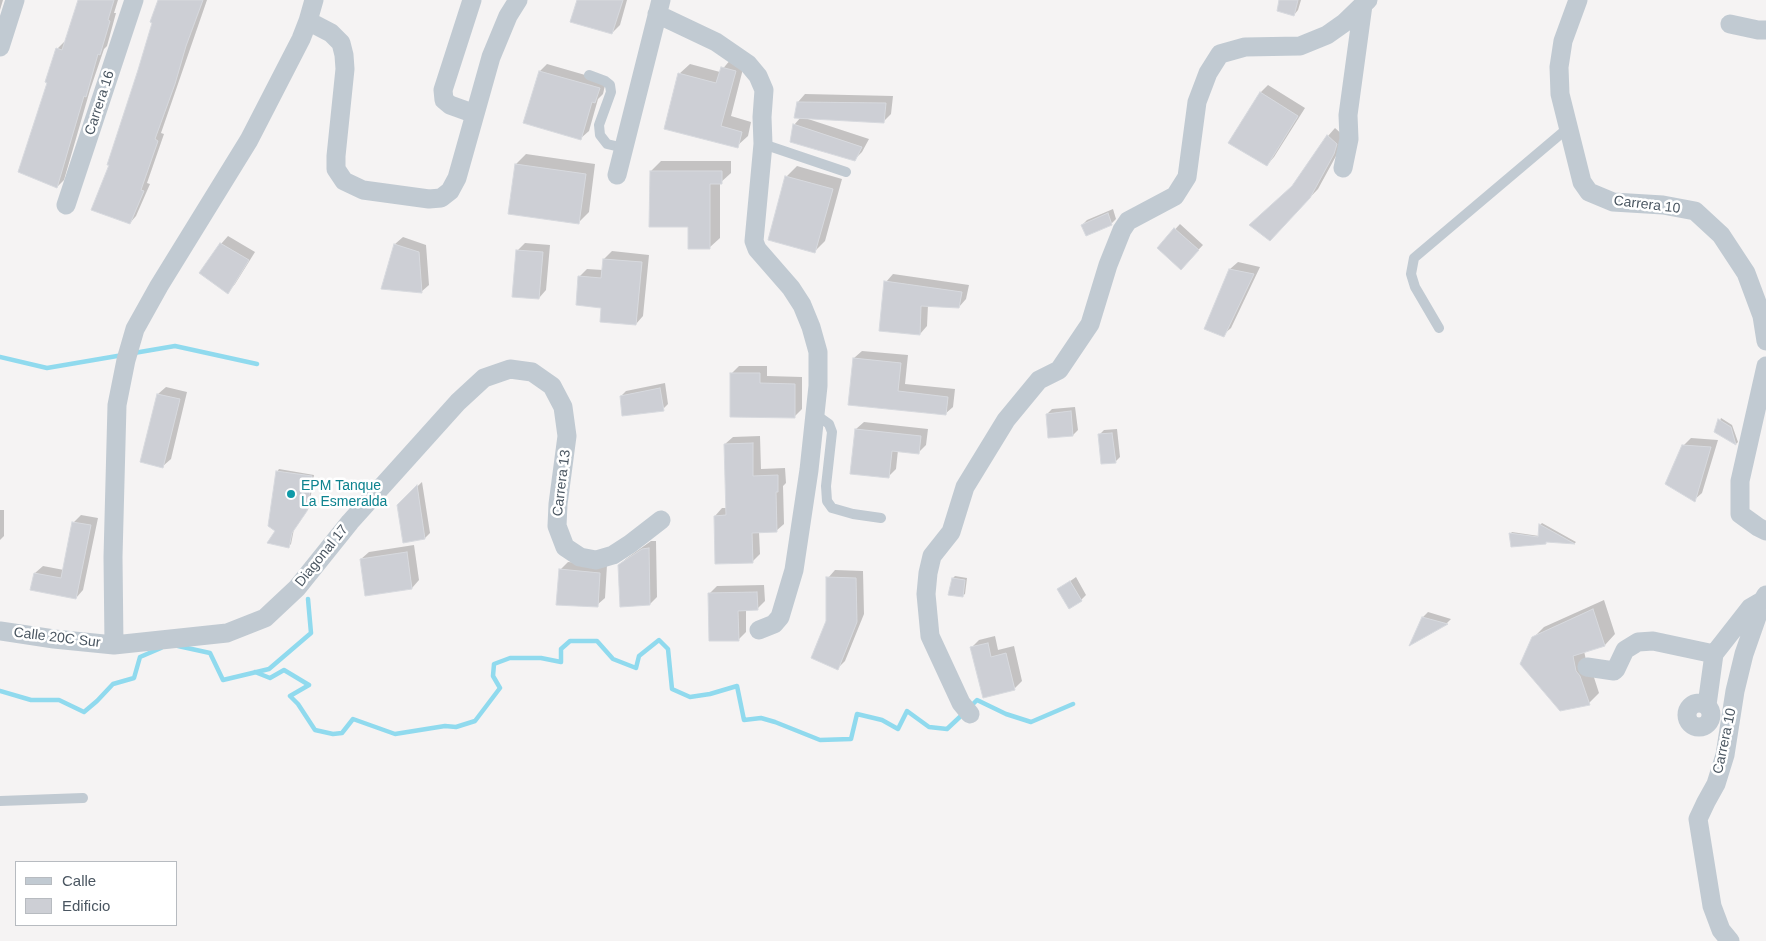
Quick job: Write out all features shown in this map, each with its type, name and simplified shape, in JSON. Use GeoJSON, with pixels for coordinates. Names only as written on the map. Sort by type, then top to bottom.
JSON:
{"type":"FeatureCollection","features":[{"type":"Feature","properties":{"kind":"street"},"geometry":{"type":"LineString","coordinates":[[0,47],[16,0]]}},
{"type":"Feature","properties":{"kind":"street","name":"Carrera 16"},"geometry":{"type":"LineString","coordinates":[[66,205],[134,0]]}},
{"type":"Feature","properties":{"kind":"street"},"geometry":{"type":"LineString","coordinates":[[114,645],[117,405],[126,360],[133,337],[159,286],[249,140],[301,39],[314,0]]}},
{"type":"Feature","properties":{"kind":"street"},"geometry":{"type":"LineString","coordinates":[[472,0],[443,90],[444,100],[450,105],[475,114]]}},
{"type":"Feature","properties":{"kind":"street"},"geometry":{"type":"LineString","coordinates":[[308,21],[331,33],[341,43],[344,55],[345,69],[336,156],[336,169],[344,181],[363,190],[430,199],[441,198],[450,191],[457,178],[491,57],[508,16],[518,0]]}},
{"type":"Feature","properties":{"kind":"street","name":"Carrera 10"},"geometry":{"type":"LineString","coordinates":[[1578,0],[1563,41],[1559,68],[1560,94],[1582,182],[1589,192],[1613,202],[1663,205],[1695,211],[1721,235],[1746,273],[1762,316],[1766,341]]}},
{"type":"Feature","properties":{"kind":"street"},"geometry":{"type":"LineString","coordinates":[[1343,168],[1349,139],[1348,115],[1365,2]]}},
{"type":"Feature","properties":{"kind":"street"},"geometry":{"type":"LineString","coordinates":[[970,714],[961,703],[930,636],[926,594],[932,556],[951,532],[965,488],[1006,420],[1039,380],[1059,370],[1090,324],[1108,265],[1122,230],[1128,221],[1174,196],[1187,177],[1197,102],[1208,73],[1220,54],[1244,47],[1300,46],[1327,35],[1344,23],[1365,2]]}},
{"type":"Feature","properties":{"kind":"street"},"geometry":{"type":"LineString","coordinates":[[617,175],[659,7],[748,64],[758,76],[764,90],[762,117],[764,144],[754,241],[756,249],[791,288],[802,305],[818,352],[818,386],[813,418],[809,470],[794,570],[780,617],[774,624],[759,630]]}},
{"type":"Feature","properties":{"kind":"street"},"geometry":{"type":"LineString","coordinates":[[1730,24],[1766,30]]}},
{"type":"Feature","properties":{"kind":"street"},"geometry":{"type":"LineString","coordinates":[[1766,366],[1740,481],[1740,514],[1766,531]]}},
{"type":"Feature","properties":{"kind":"street","name":"Diagonal 17"},"geometry":{"type":"LineString","coordinates":[[114,645],[227,633],[265,618],[297,588],[350,522],[458,402],[484,378],[510,369]]}},
{"type":"Feature","properties":{"kind":"street","name":"Carrera 13"},"geometry":{"type":"LineString","coordinates":[[510,369],[532,372],[552,386],[563,407],[567,436],[557,526],[565,547],[580,557],[596,560],[613,555],[661,520]]}},
{"type":"Feature","properties":{"kind":"street"},"geometry":{"type":"LineString","coordinates":[[1707,705],[1714,654],[1750,608],[1764,598]]}},
{"type":"Feature","properties":{"kind":"street","name":"Carrera 10"},"geometry":{"type":"LineString","coordinates":[[1730,941],[1721,930],[1712,906],[1698,819],[1716,784],[1724,755],[1735,691],[1744,654],[1764,598]]}},
{"type":"Feature","properties":{"kind":"street","name":"Calle 20C Sur"},"geometry":{"type":"LineString","coordinates":[[0,631],[114,645]]}},
{"type":"Feature","properties":{"kind":"street"},"geometry":{"type":"LineString","coordinates":[[1587,667],[1614,671],[1625,650],[1638,642],[1653,641],[1714,654]]}},
{"type":"Feature","properties":{"kind":"lane"},"geometry":{"type":"LineString","coordinates":[[589,76],[605,81],[610,85],[610,92],[599,125],[600,135],[607,144],[624,148]]}},
{"type":"Feature","properties":{"kind":"lane"},"geometry":{"type":"LineString","coordinates":[[1439,328],[1414,287],[1411,274],[1414,258],[1569,127]]}},
{"type":"Feature","properties":{"kind":"lane"},"geometry":{"type":"LineString","coordinates":[[764,144],[846,172]]}},
{"type":"Feature","properties":{"kind":"lane"},"geometry":{"type":"LineString","coordinates":[[813,418],[822,418],[829,424],[832,432],[826,486],[827,501],[832,508],[853,514],[881,518]]}},
{"type":"Feature","properties":{"kind":"lane"},"geometry":{"type":"LineString","coordinates":[[0,801],[83,798]]}},
{"type":"Feature","properties":{"kind":"building"},"geometry":{"type":"Polygon","coordinates":[[[78,0],[114,0],[100,55],[98,54],[86,97],[84,96],[57,188],[18,172],[47,83],[45,82],[56,48],[62,50],[78,0]]]}},
{"type":"Feature","properties":{"kind":"building"},"geometry":{"type":"Polygon","coordinates":[[[158,0],[203,0],[155,139],[158,141],[141,190],[144,191],[130,224],[91,210],[109,165],[107,165],[138,70],[152,23],[150,22],[158,0]]]}},
{"type":"Feature","properties":{"kind":"building"},"geometry":{"type":"Polygon","coordinates":[[[577,0],[623,0],[612,34],[570,22],[577,0]]]}},
{"type":"Feature","properties":{"kind":"building"},"geometry":{"type":"Polygon","coordinates":[[[1279,0],[1298,0],[1294,16],[1277,11],[1279,0]]]}},
{"type":"Feature","properties":{"kind":"building"},"geometry":{"type":"Polygon","coordinates":[[[721,67],[736,71],[721,126],[742,132],[738,148],[664,129],[678,73],[716,83],[721,67]]]}},
{"type":"Feature","properties":{"kind":"building"},"geometry":{"type":"Polygon","coordinates":[[[539,71],[600,88],[595,103],[592,102],[581,140],[523,123],[539,71]]]}},
{"type":"Feature","properties":{"kind":"building"},"geometry":{"type":"Polygon","coordinates":[[[1260,92],[1298,116],[1267,166],[1228,143],[1260,92]]]}},
{"type":"Feature","properties":{"kind":"building"},"geometry":{"type":"Polygon","coordinates":[[[797,102],[886,103],[884,123],[794,118],[797,102]]]}},
{"type":"Feature","properties":{"kind":"building"},"geometry":{"type":"Polygon","coordinates":[[[793,124],[862,147],[855,161],[790,142],[793,124]]]}},
{"type":"Feature","properties":{"kind":"building"},"geometry":{"type":"Polygon","coordinates":[[[1327,135],[1337,144],[1334,154],[1310,198],[1270,241],[1249,225],[1292,186],[1327,135]]]}},
{"type":"Feature","properties":{"kind":"building"},"geometry":{"type":"Polygon","coordinates":[[[515,164],[586,174],[579,224],[508,214],[515,164]]]}},
{"type":"Feature","properties":{"kind":"building"},"geometry":{"type":"Polygon","coordinates":[[[650,171],[722,171],[722,184],[710,184],[710,249],[688,249],[688,227],[649,227],[650,171]]]}},
{"type":"Feature","properties":{"kind":"building"},"geometry":{"type":"Polygon","coordinates":[[[785,176],[833,189],[815,253],[768,240],[785,176]]]}},
{"type":"Feature","properties":{"kind":"building"},"geometry":{"type":"Polygon","coordinates":[[[1108,213],[1112,225],[1086,236],[1081,225],[1108,213]]]}},
{"type":"Feature","properties":{"kind":"building"},"geometry":{"type":"Polygon","coordinates":[[[1174,228],[1199,250],[1181,270],[1157,248],[1174,228]]]}},
{"type":"Feature","properties":{"kind":"building"},"geometry":{"type":"Polygon","coordinates":[[[220,243],[249,260],[228,294],[199,273],[220,243]]]}},
{"type":"Feature","properties":{"kind":"building"},"geometry":{"type":"Polygon","coordinates":[[[394,244],[419,252],[422,293],[381,289],[394,244]]]}},
{"type":"Feature","properties":{"kind":"building"},"geometry":{"type":"Polygon","coordinates":[[[516,250],[543,252],[539,299],[512,297],[516,250]]]}},
{"type":"Feature","properties":{"kind":"building"},"geometry":{"type":"Polygon","coordinates":[[[603,259],[642,262],[636,325],[600,322],[601,308],[576,305],[578,276],[601,278],[603,259]]]}},
{"type":"Feature","properties":{"kind":"building"},"geometry":{"type":"Polygon","coordinates":[[[1229,269],[1254,274],[1224,337],[1204,329],[1229,269]]]}},
{"type":"Feature","properties":{"kind":"building"},"geometry":{"type":"Polygon","coordinates":[[[884,281],[962,292],[959,308],[921,306],[920,335],[879,331],[884,281]]]}},
{"type":"Feature","properties":{"kind":"building"},"geometry":{"type":"Polygon","coordinates":[[[853,358],[901,363],[898,391],[948,397],[946,415],[848,405],[853,358]]]}},
{"type":"Feature","properties":{"kind":"building"},"geometry":{"type":"Polygon","coordinates":[[[730,373],[760,373],[760,383],[795,384],[795,418],[730,417],[730,373]]]}},
{"type":"Feature","properties":{"kind":"building"},"geometry":{"type":"Polygon","coordinates":[[[660,388],[664,411],[622,416],[620,396],[660,388]]]}},
{"type":"Feature","properties":{"kind":"building"},"geometry":{"type":"Polygon","coordinates":[[[157,394],[180,399],[163,468],[140,462],[157,394]]]}},
{"type":"Feature","properties":{"kind":"building"},"geometry":{"type":"Polygon","coordinates":[[[1071,411],[1073,436],[1048,438],[1046,414],[1071,411]]]}},
{"type":"Feature","properties":{"kind":"building"},"geometry":{"type":"Polygon","coordinates":[[[1718,419],[1731,427],[1736,445],[1714,432],[1718,419]]]}},
{"type":"Feature","properties":{"kind":"building"},"geometry":{"type":"Polygon","coordinates":[[[855,429],[921,436],[919,454],[892,451],[889,478],[850,474],[855,429]]]}},
{"type":"Feature","properties":{"kind":"building"},"geometry":{"type":"Polygon","coordinates":[[[1112,433],[1116,463],[1101,464],[1098,434],[1112,433]]]}},
{"type":"Feature","properties":{"kind":"building"},"geometry":{"type":"Polygon","coordinates":[[[753,443],[753,476],[778,475],[778,492],[776,492],[777,532],[752,533],[753,563],[715,564],[714,516],[726,515],[724,444],[753,443]]]}},
{"type":"Feature","properties":{"kind":"building"},"geometry":{"type":"Polygon","coordinates":[[[1682,445],[1711,447],[1695,502],[1665,484],[1682,445]]]}},
{"type":"Feature","properties":{"kind":"building","name":"EPM Tanque La Esmeralda"},"geometry":{"type":"Polygon","coordinates":[[[276,471],[312,476],[307,511],[292,533],[289,548],[267,543],[275,531],[268,526],[276,471]]]}},
{"type":"Feature","properties":{"kind":"building"},"geometry":{"type":"Polygon","coordinates":[[[417,485],[425,539],[403,543],[397,505],[417,485]]]}},
{"type":"Feature","properties":{"kind":"building"},"geometry":{"type":"Polygon","coordinates":[[[72,522],[91,525],[76,599],[30,590],[34,573],[61,578],[72,522]]]}},
{"type":"Feature","properties":{"kind":"building"},"geometry":{"type":"Polygon","coordinates":[[[1539,524],[1575,544],[1546,542],[1546,544],[1511,547],[1509,533],[1538,537],[1539,524]]]}},
{"type":"Feature","properties":{"kind":"building"},"geometry":{"type":"Polygon","coordinates":[[[649,548],[650,605],[620,607],[618,565],[642,549],[649,548]]]}},
{"type":"Feature","properties":{"kind":"building"},"geometry":{"type":"Polygon","coordinates":[[[407,552],[412,589],[365,596],[360,559],[407,552]]]}},
{"type":"Feature","properties":{"kind":"building"},"geometry":{"type":"Polygon","coordinates":[[[559,569],[600,573],[598,607],[556,605],[559,569]]]}},
{"type":"Feature","properties":{"kind":"building"},"geometry":{"type":"Polygon","coordinates":[[[826,577],[856,578],[857,622],[838,670],[811,658],[826,621],[826,577]]]}},
{"type":"Feature","properties":{"kind":"building"},"geometry":{"type":"Polygon","coordinates":[[[952,578],[965,580],[963,597],[948,595],[952,578]]]}},
{"type":"Feature","properties":{"kind":"building"},"geometry":{"type":"Polygon","coordinates":[[[1070,581],[1082,601],[1069,609],[1057,589],[1070,581]]]}},
{"type":"Feature","properties":{"kind":"building"},"geometry":{"type":"Polygon","coordinates":[[[757,592],[758,610],[738,611],[739,641],[709,641],[708,593],[757,592]]]}},
{"type":"Feature","properties":{"kind":"building"},"geometry":{"type":"Polygon","coordinates":[[[1593,609],[1605,646],[1573,656],[1576,671],[1580,676],[1590,705],[1560,711],[1520,664],[1532,637],[1593,609]]]}},
{"type":"Feature","properties":{"kind":"building"},"geometry":{"type":"Polygon","coordinates":[[[1422,617],[1448,624],[1409,646],[1422,617]]]}},
{"type":"Feature","properties":{"kind":"building"},"geometry":{"type":"Polygon","coordinates":[[[988,643],[991,657],[1006,653],[1015,690],[983,698],[970,647],[988,643]]]}},
{"type":"Feature","properties":{"kind":"waterway"},"geometry":{"type":"LineString","coordinates":[[134,353],[175,346],[257,364]]}},
{"type":"Feature","properties":{"kind":"waterway"},"geometry":{"type":"LineString","coordinates":[[0,357],[47,368],[123,355]]}},
{"type":"Feature","properties":{"kind":"waterway"},"geometry":{"type":"LineString","coordinates":[[178,646],[210,653],[223,680],[269,669],[311,633],[308,599]]}},
{"type":"Feature","properties":{"kind":"waterway"},"geometry":{"type":"LineString","coordinates":[[255,672],[270,678],[284,670],[309,685],[290,696],[298,704],[315,730],[333,734],[342,733],[353,719],[395,734],[445,726],[456,727],[475,721],[500,688],[493,676],[494,664],[510,658],[541,658],[561,662],[561,649],[570,641],[597,641],[613,659],[636,668],[639,656],[659,640],[668,649],[672,689],[690,697],[710,694],[737,686],[744,720],[761,718],[820,740],[851,739],[857,714],[882,720],[898,729],[907,711],[929,727],[947,729],[963,714]]}},
{"type":"Feature","properties":{"kind":"waterway"},"geometry":{"type":"LineString","coordinates":[[0,691],[31,700],[59,700],[84,712],[113,684],[134,678],[140,657],[161,648]]}},
{"type":"Feature","properties":{"kind":"waterway"},"geometry":{"type":"LineString","coordinates":[[970,707],[977,700],[1006,714],[1031,722],[1073,704]]}},
{"type":"Feature","properties":{"kind":"place","name":"EPM Tanque La Esmeralda"},"geometry":{"type":"Point","coordinates":[291,494]}}]}
